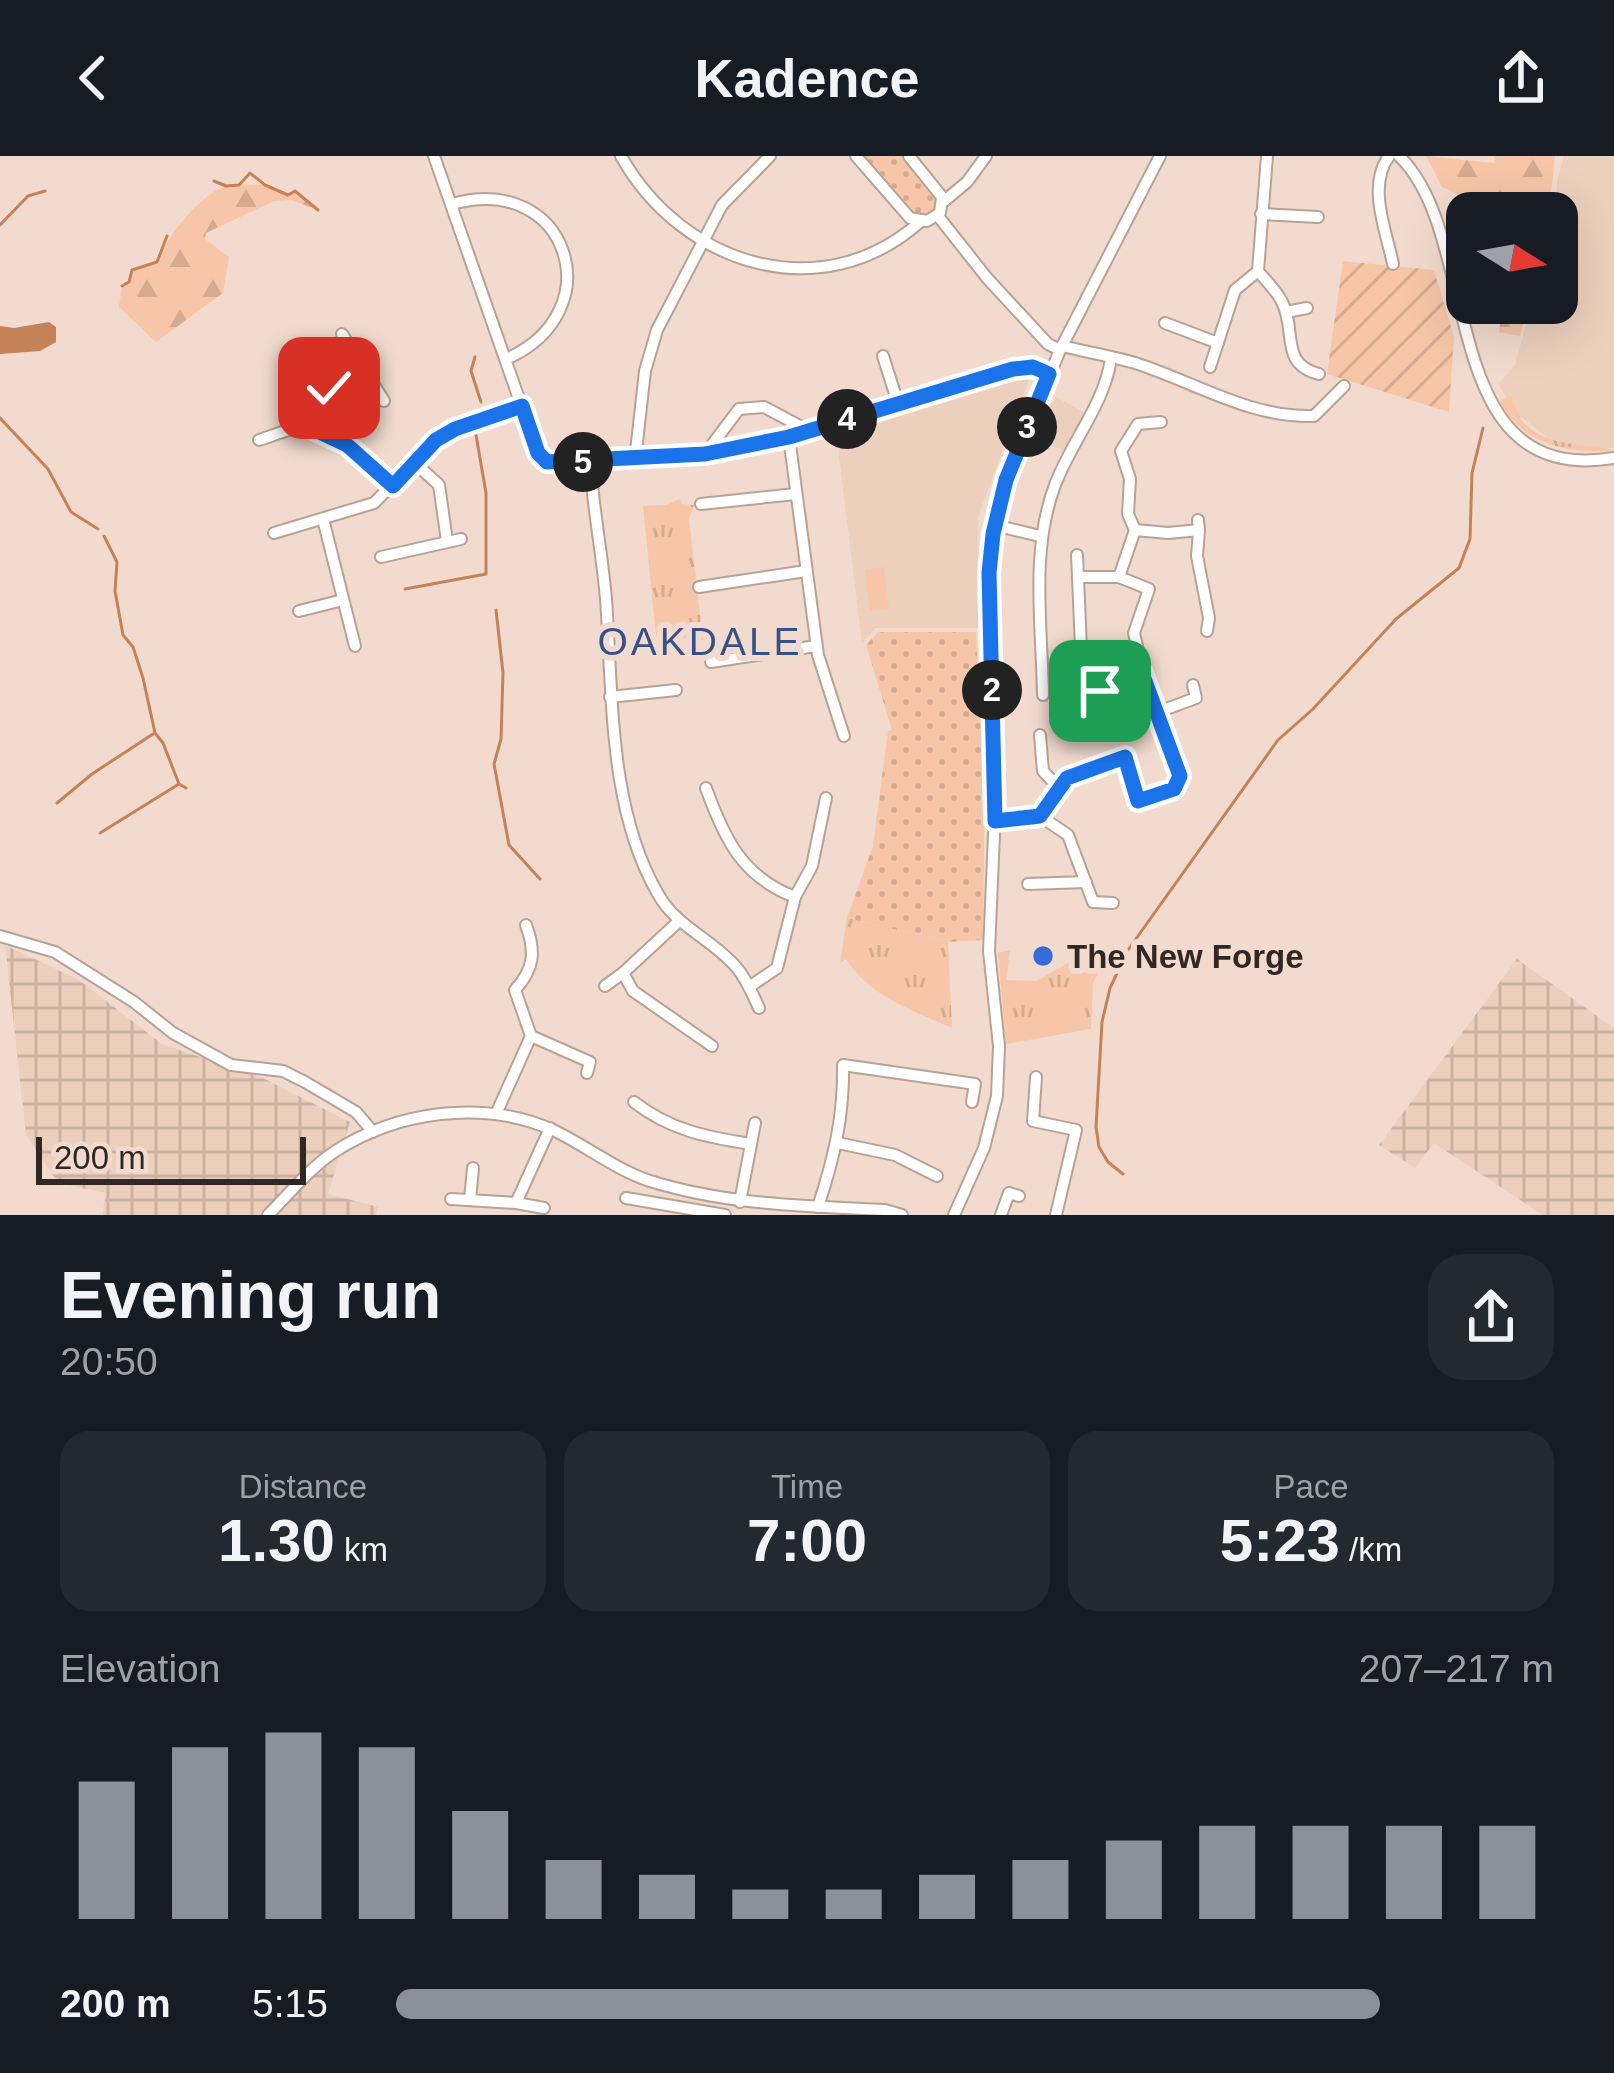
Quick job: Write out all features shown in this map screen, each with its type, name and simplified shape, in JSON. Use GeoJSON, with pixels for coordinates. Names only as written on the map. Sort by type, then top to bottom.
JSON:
{"type":"FeatureCollection","features":[{"type":"Feature","properties":{"kind":"street"},"geometry":{"type":"LineString","coordinates":[[434,156],[538,453],[553,463],[705,454],[789,437],[1013,369],[1033,367],[1049,374]]}},
{"type":"Feature","properties":{"kind":"street"},"geometry":{"type":"LineString","coordinates":[[621,156],[644,193],[678,226],[702,241],[763,265],[818,267],[886,248],[921,221],[938,216]]}},
{"type":"Feature","properties":{"kind":"street"},"geometry":{"type":"LineString","coordinates":[[635,460],[650,350],[722,205],[770,156]]}},
{"type":"Feature","properties":{"kind":"street"},"geometry":{"type":"LineString","coordinates":[[856,156],[904,213],[921,221]]}},
{"type":"Feature","properties":{"kind":"street"},"geometry":{"type":"LineString","coordinates":[[909,156],[938,189],[943,202]]}},
{"type":"Feature","properties":{"kind":"street"},"geometry":{"type":"LineString","coordinates":[[938,216],[943,202],[967,182],[986,156]]}},
{"type":"Feature","properties":{"kind":"street"},"geometry":{"type":"LineString","coordinates":[[954,1215],[984,1148],[997,1096],[999,1046],[989,951],[995,821],[989,573],[994,525],[1006,480],[1060,348],[1160,156]]}},
{"type":"Feature","properties":{"kind":"street"},"geometry":{"type":"LineString","coordinates":[[1267,156],[1258,271],[1286,312],[1292,357],[1306,371],[1319,374]]}},
{"type":"Feature","properties":{"kind":"street"},"geometry":{"type":"LineString","coordinates":[[1389,156],[1380,168],[1377,185],[1393,264]]}},
{"type":"Feature","properties":{"kind":"street"},"geometry":{"type":"LineString","coordinates":[[1399,156],[1432,205],[1475,368],[1500,416],[1532,444],[1557,455],[1614,458]]}},
{"type":"Feature","properties":{"kind":"street"},"geometry":{"type":"LineString","coordinates":[[452,204],[474,198],[510,200],[544,219],[563,254],[566,292],[552,328],[506,359]]}},
{"type":"Feature","properties":{"kind":"street"},"geometry":{"type":"LineString","coordinates":[[1261,214],[1318,217]]}},
{"type":"Feature","properties":{"kind":"street"},"geometry":{"type":"LineString","coordinates":[[938,216],[1048,344],[1131,361],[1250,408],[1297,417],[1315,416],[1344,386]]}},
{"type":"Feature","properties":{"kind":"street"},"geometry":{"type":"LineString","coordinates":[[1210,367],[1234,290],[1258,271]]}},
{"type":"Feature","properties":{"kind":"street"},"geometry":{"type":"LineString","coordinates":[[1286,312],[1306,308]]}},
{"type":"Feature","properties":{"kind":"street"},"geometry":{"type":"LineString","coordinates":[[1165,323],[1218,343]]}},
{"type":"Feature","properties":{"kind":"street"},"geometry":{"type":"LineString","coordinates":[[342,334],[384,401]]}},
{"type":"Feature","properties":{"kind":"street"},"geometry":{"type":"LineString","coordinates":[[883,356],[898,403]]}},
{"type":"Feature","properties":{"kind":"street"},"geometry":{"type":"LineString","coordinates":[[1043,695],[1040,536],[1057,481],[1104,386],[1111,359]]}},
{"type":"Feature","properties":{"kind":"street"},"geometry":{"type":"LineString","coordinates":[[309,427],[319,398],[364,368]]}},
{"type":"Feature","properties":{"kind":"street"},"geometry":{"type":"LineString","coordinates":[[274,533],[374,503],[426,449],[455,429],[522,406]]}},
{"type":"Feature","properties":{"kind":"street"},"geometry":{"type":"LineString","coordinates":[[705,454],[739,409],[764,407],[809,431]]}},
{"type":"Feature","properties":{"kind":"street"},"geometry":{"type":"LineString","coordinates":[[1119,577],[1136,530],[1128,514],[1130,479],[1121,451],[1138,424],[1134,408]]}},
{"type":"Feature","properties":{"kind":"street"},"geometry":{"type":"LineString","coordinates":[[1138,424],[1161,422]]}},
{"type":"Feature","properties":{"kind":"street"},"geometry":{"type":"LineString","coordinates":[[259,440],[309,427],[347,445],[393,486]]}},
{"type":"Feature","properties":{"kind":"street"},"geometry":{"type":"LineString","coordinates":[[789,437],[816,646],[844,736]]}},
{"type":"Feature","properties":{"kind":"street"},"geometry":{"type":"LineString","coordinates":[[590,462],[605,590],[610,697],[622,792],[634,831],[657,893],[678,922],[722,954],[749,986],[759,1008]]}},
{"type":"Feature","properties":{"kind":"street"},"geometry":{"type":"LineString","coordinates":[[415,463],[439,485],[447,541]]}},
{"type":"Feature","properties":{"kind":"street"},"geometry":{"type":"LineString","coordinates":[[701,504],[796,494]]}},
{"type":"Feature","properties":{"kind":"street"},"geometry":{"type":"LineString","coordinates":[[323,519],[356,646]]}},
{"type":"Feature","properties":{"kind":"street"},"geometry":{"type":"LineString","coordinates":[[994,525],[1040,536]]}},
{"type":"Feature","properties":{"kind":"street"},"geometry":{"type":"LineString","coordinates":[[1136,530],[1168,533],[1199,525],[1197,556],[1209,618],[1207,632]]}},
{"type":"Feature","properties":{"kind":"street"},"geometry":{"type":"LineString","coordinates":[[381,557],[461,539]]}},
{"type":"Feature","properties":{"kind":"street"},"geometry":{"type":"LineString","coordinates":[[1077,555],[1081,649]]}},
{"type":"Feature","properties":{"kind":"street"},"geometry":{"type":"LineString","coordinates":[[699,587],[806,571]]}},
{"type":"Feature","properties":{"kind":"street"},"geometry":{"type":"LineString","coordinates":[[1040,816],[1067,778],[1125,757],[1138,801],[1174,789],[1180,776],[1142,673],[1134,633],[1149,589],[1119,577],[1078,577]]}},
{"type":"Feature","properties":{"kind":"street"},"geometry":{"type":"LineString","coordinates":[[299,610],[343,600]]}},
{"type":"Feature","properties":{"kind":"street"},"geometry":{"type":"LineString","coordinates":[[711,662],[816,646]]}},
{"type":"Feature","properties":{"kind":"street"},"geometry":{"type":"LineString","coordinates":[[1078,700],[1142,673]]}},
{"type":"Feature","properties":{"kind":"street"},"geometry":{"type":"LineString","coordinates":[[610,697],[676,690]]}},
{"type":"Feature","properties":{"kind":"street"},"geometry":{"type":"LineString","coordinates":[[1158,712],[1195,692],[1201,712]]}},
{"type":"Feature","properties":{"kind":"street"},"geometry":{"type":"LineString","coordinates":[[1040,735],[1042,772],[1059,788]]}},
{"type":"Feature","properties":{"kind":"street"},"geometry":{"type":"LineString","coordinates":[[706,788],[726,842],[739,860],[773,889],[795,897]]}},
{"type":"Feature","properties":{"kind":"street"},"geometry":{"type":"LineString","coordinates":[[749,986],[777,968],[795,897],[812,866],[826,798]]}},
{"type":"Feature","properties":{"kind":"street"},"geometry":{"type":"LineString","coordinates":[[995,821],[1040,816],[1068,835],[1093,902],[1113,903]]}},
{"type":"Feature","properties":{"kind":"street"},"geometry":{"type":"LineString","coordinates":[[1028,884],[1086,882]]}},
{"type":"Feature","properties":{"kind":"street"},"geometry":{"type":"LineString","coordinates":[[604,986],[678,922]]}},
{"type":"Feature","properties":{"kind":"street"},"geometry":{"type":"LineString","coordinates":[[526,925],[533,945],[530,974],[514,990],[531,1036],[588,1067]]}},
{"type":"Feature","properties":{"kind":"street"},"geometry":{"type":"LineString","coordinates":[[0,936],[55,952],[134,1002],[173,1034],[231,1065],[283,1071],[305,1082],[356,1112],[373,1132]]}},
{"type":"Feature","properties":{"kind":"street"},"geometry":{"type":"LineString","coordinates":[[623,974],[633,991],[692,1040],[712,1046]]}},
{"type":"Feature","properties":{"kind":"street"},"geometry":{"type":"LineString","coordinates":[[496,1114],[531,1036]]}},
{"type":"Feature","properties":{"kind":"street"},"geometry":{"type":"LineString","coordinates":[[818,1207],[838,1143],[844,1104],[837,1064],[978,1081],[972,1102]]}},
{"type":"Feature","properties":{"kind":"street"},"geometry":{"type":"LineString","coordinates":[[1036,1076],[1033,1121],[1076,1130],[1056,1215]]}},
{"type":"Feature","properties":{"kind":"street"},"geometry":{"type":"LineString","coordinates":[[634,1102],[661,1123],[702,1137],[751,1144]]}},
{"type":"Feature","properties":{"kind":"street"},"geometry":{"type":"LineString","coordinates":[[268,1215],[332,1153],[373,1132],[418,1115],[496,1114],[550,1128],[645,1179],[719,1198],[902,1215]]}},
{"type":"Feature","properties":{"kind":"street"},"geometry":{"type":"LineString","coordinates":[[740,1202],[755,1123]]}},
{"type":"Feature","properties":{"kind":"street"},"geometry":{"type":"LineString","coordinates":[[516,1203],[550,1128]]}},
{"type":"Feature","properties":{"kind":"street"},"geometry":{"type":"LineString","coordinates":[[838,1143],[895,1154],[938,1176]]}},
{"type":"Feature","properties":{"kind":"street"},"geometry":{"type":"LineString","coordinates":[[470,1200],[473,1168]]}},
{"type":"Feature","properties":{"kind":"street"},"geometry":{"type":"LineString","coordinates":[[643,1201],[645,1179]]}},
{"type":"Feature","properties":{"kind":"street"},"geometry":{"type":"LineString","coordinates":[[1001,1215],[1009,1193],[1018,1196]]}},
{"type":"Feature","properties":{"kind":"street"},"geometry":{"type":"LineString","coordinates":[[451,1198],[544,1208]]}},
{"type":"Feature","properties":{"kind":"street"},"geometry":{"type":"LineString","coordinates":[[626,1198],[721,1214],[719,1198]]}},
{"type":"Feature","properties":{"kind":"shaded area"},"geometry":{"type":"Polygon","coordinates":[[[1564,156],[1614,156],[1614,448],[1579,448],[1549,439],[1516,413],[1498,384],[1515,365],[1526,324],[1578,324],[1578,192],[1557,192],[1564,156]]]}},
{"type":"Feature","properties":{"kind":"shaded area"},"geometry":{"type":"Polygon","coordinates":[[[49,322],[56,327],[56,342],[40,351],[0,354],[0,326],[49,322]]]}},
{"type":"Feature","properties":{"kind":"shaded area"},"geometry":{"type":"Polygon","coordinates":[[[1030,377],[978,517],[980,628],[875,628],[862,643],[839,456],[840,428],[855,431],[988,387],[996,379],[1030,377]]]}},
{"type":"Feature","properties":{"kind":"shaded area"},"geometry":{"type":"Polygon","coordinates":[[[1056,397],[1087,414],[1068,451],[1030,440],[1056,397]]]}},
{"type":"Feature","properties":{"kind":"shaded area"},"geometry":{"type":"Polygon","coordinates":[[[5,945],[79,980],[162,1044],[263,1078],[350,1122],[328,1194],[378,1207],[377,1215],[102,1215],[106,1193],[58,1183],[26,1135],[5,945]]]}},
{"type":"Feature","properties":{"kind":"shaded area"},"geometry":{"type":"Polygon","coordinates":[[[1517,959],[1614,1028],[1614,1215],[1543,1215],[1434,1143],[1415,1168],[1379,1145],[1517,959]]]}},
{"type":"Feature","properties":{"kind":"green space"},"geometry":{"type":"Polygon","coordinates":[[[862,156],[904,156],[935,192],[935,210],[925,217],[910,212],[862,156]]]}},
{"type":"Feature","properties":{"kind":"green space"},"geometry":{"type":"Polygon","coordinates":[[[1426,156],[1495,163],[1494,156],[1555,156],[1551,192],[1453,192],[1442,187],[1426,156]]]}},
{"type":"Feature","properties":{"kind":"green space"},"geometry":{"type":"Polygon","coordinates":[[[232,185],[265,185],[287,195],[295,191],[318,210],[291,200],[274,201],[206,233],[205,239],[229,257],[223,293],[156,342],[119,307],[122,286],[129,282],[132,270],[157,262],[185,218],[216,191],[232,185]]]}},
{"type":"Feature","properties":{"kind":"green space"},"geometry":{"type":"Polygon","coordinates":[[[1343,261],[1434,270],[1446,324],[1454,337],[1449,412],[1327,374],[1343,261]]]}},
{"type":"Feature","properties":{"kind":"green space"},"geometry":{"type":"Polygon","coordinates":[[[1500,324],[1523,324],[1520,336],[1499,332],[1500,324]]]}},
{"type":"Feature","properties":{"kind":"green space"},"geometry":{"type":"Polygon","coordinates":[[[1508,396],[1528,427],[1540,435],[1614,450],[1581,451],[1533,437],[1508,415],[1500,401],[1508,396]]]}},
{"type":"Feature","properties":{"kind":"green space"},"geometry":{"type":"Polygon","coordinates":[[[680,499],[681,504],[694,505],[689,519],[703,640],[656,636],[643,506],[680,499]]]}},
{"type":"Feature","properties":{"kind":"green space"},"geometry":{"type":"Polygon","coordinates":[[[884,567],[889,609],[870,611],[865,570],[884,567]]]}},
{"type":"Feature","properties":{"kind":"green space"},"geometry":{"type":"Polygon","coordinates":[[[878,632],[976,632],[979,701],[986,705],[983,940],[948,942],[847,918],[873,846],[888,731],[892,730],[866,645],[878,632]]]}},
{"type":"Feature","properties":{"kind":"green space"},"geometry":{"type":"Polygon","coordinates":[[[847,918],[948,942],[952,1028],[880,993],[846,959],[840,963],[847,918]]]}},
{"type":"Feature","properties":{"kind":"green space"},"geometry":{"type":"Polygon","coordinates":[[[1113,944],[1093,983],[1091,1029],[1006,1044],[998,953],[1010,950],[1006,980],[1037,981],[1081,955],[1113,944]]]}},
{"type":"Feature","properties":{"kind":"waterway"},"geometry":{"type":"LineString","coordinates":[[214,181],[239,185],[250,173],[288,195],[295,191],[318,210]]}},
{"type":"Feature","properties":{"kind":"waterway"},"geometry":{"type":"LineString","coordinates":[[0,225],[28,196],[45,191]]}},
{"type":"Feature","properties":{"kind":"waterway"},"geometry":{"type":"LineString","coordinates":[[122,286],[129,282],[132,270],[157,262],[167,236]]}},
{"type":"Feature","properties":{"kind":"waterway"},"geometry":{"type":"LineString","coordinates":[[475,357],[471,371],[481,402]]}},
{"type":"Feature","properties":{"kind":"waterway"},"geometry":{"type":"LineString","coordinates":[[0,418],[48,469],[71,512],[98,529]]}},
{"type":"Feature","properties":{"kind":"waterway"},"geometry":{"type":"LineString","coordinates":[[1123,1174],[1099,1147],[1096,1127],[1102,1022],[1110,988],[1128,950],[1278,740],[1396,619],[1459,568],[1470,539],[1472,473],[1483,428]]}},
{"type":"Feature","properties":{"kind":"waterway"},"geometry":{"type":"LineString","coordinates":[[405,589],[486,574],[486,493],[476,435]]}},
{"type":"Feature","properties":{"kind":"waterway"},"geometry":{"type":"LineString","coordinates":[[104,536],[117,562],[115,591],[123,635],[133,647],[155,733],[179,784],[186,788]]}},
{"type":"Feature","properties":{"kind":"waterway"},"geometry":{"type":"LineString","coordinates":[[496,610],[503,673],[501,739],[494,764],[509,845],[540,879]]}},
{"type":"Feature","properties":{"kind":"waterway"},"geometry":{"type":"LineString","coordinates":[[57,803],[153,734]]}},
{"type":"Feature","properties":{"kind":"waterway"},"geometry":{"type":"LineString","coordinates":[[100,833],[179,784]]}},
{"type":"Feature","properties":{"kind":"place","name":"The New Forge"},"geometry":{"type":"Point","coordinates":[1043,956]}},
{"type":"Feature","properties":{"kind":"district","name":"OAKDALE"},"geometry":{"type":"Point","coordinates":[700,641]}},
{"type":"Feature","properties":{"kind":"route"},"geometry":{"type":"LineString","coordinates":[[329,388],[319,398],[309,427],[347,445],[393,486],[436,440],[522,406],[538,453],[547,462],[633,460],[705,454],[789,437],[983,377],[1033,367],[1049,374],[1001,493],[989,573],[995,821],[1040,816],[1067,778],[1125,757],[1138,801],[1174,789],[1180,776],[1142,673],[1100,691]]}}]}
